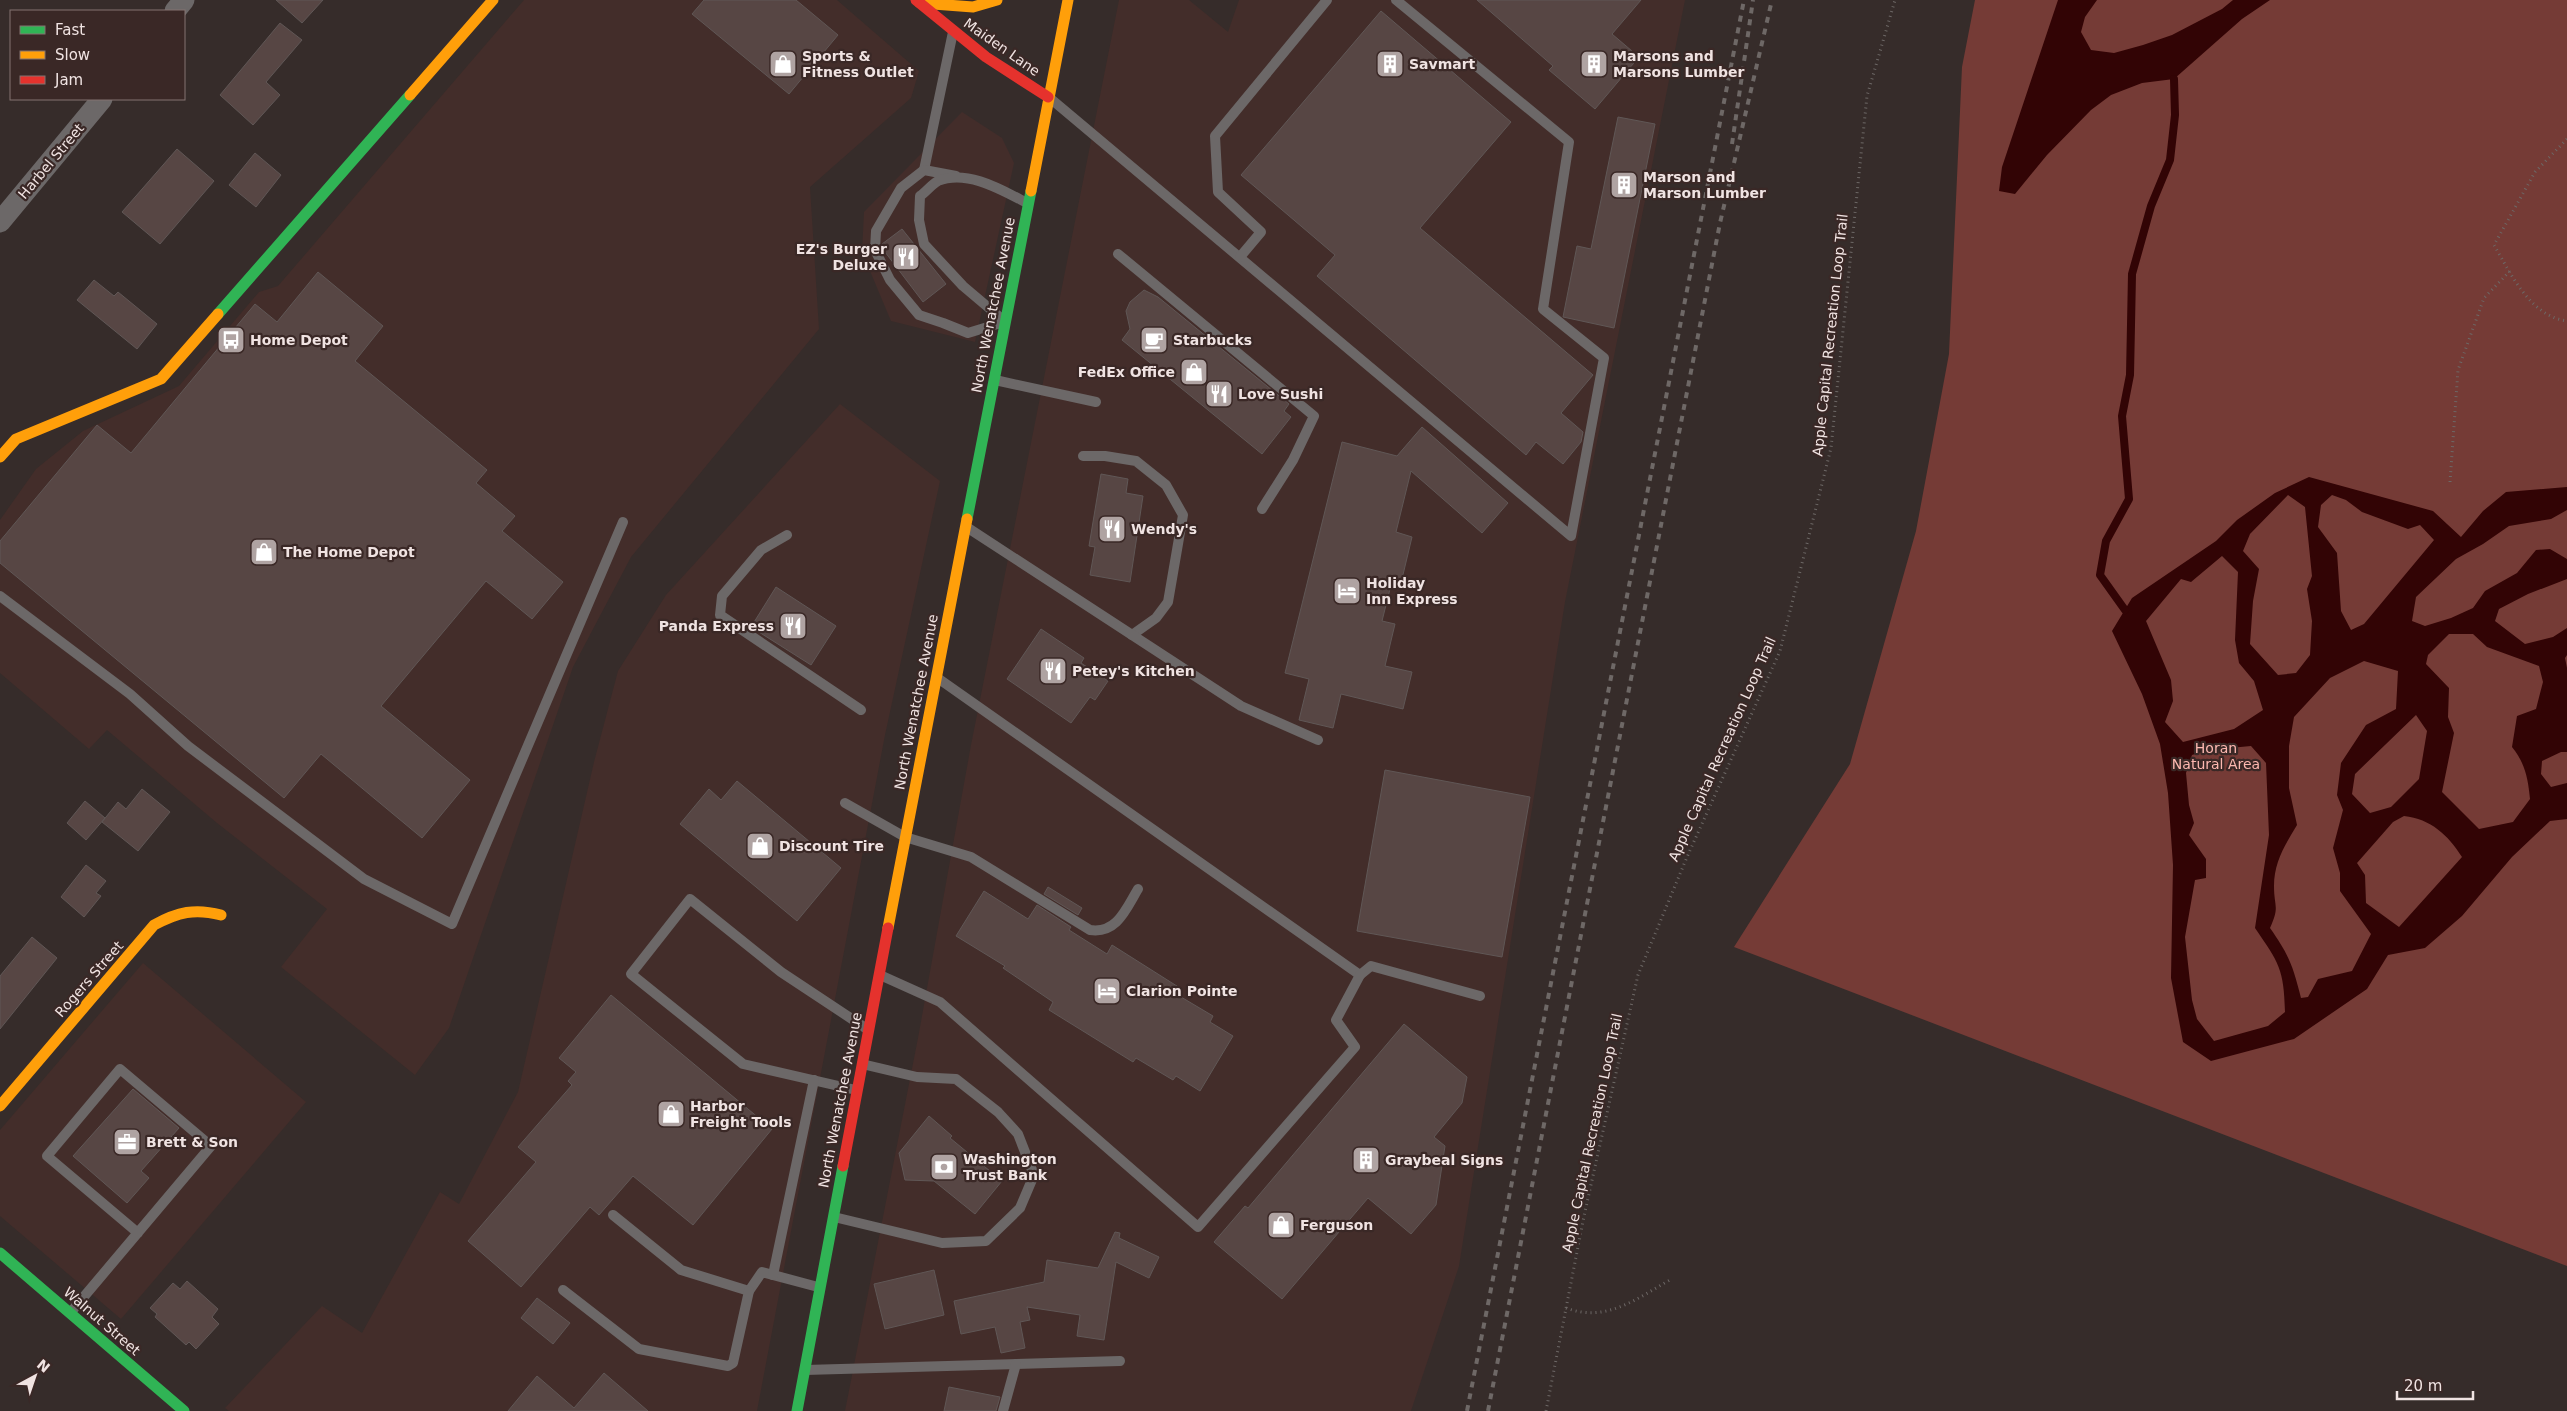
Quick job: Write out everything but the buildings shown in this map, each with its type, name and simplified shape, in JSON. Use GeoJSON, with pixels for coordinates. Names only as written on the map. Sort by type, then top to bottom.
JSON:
{"type":"FeatureCollection","features":[{"type":"Feature","properties":{"kind":"main road"},"geometry":{"type":"LineString","coordinates":[[0,457],[16,439],[161,378],[493,0]]}},
{"type":"Feature","properties":{"kind":"main road"},"geometry":{"type":"LineString","coordinates":[[918,1],[972,7],[997,0]]}},
{"type":"Feature","properties":{"kind":"main road","name":"North Wenatchee Avenue"},"geometry":{"type":"LineString","coordinates":[[796,1411],[965,526],[1068,0]]}},
{"type":"Feature","properties":{"kind":"main road","name":"Maiden Lane"},"geometry":{"type":"LineString","coordinates":[[918,1],[986,57],[1048,97]]}},
{"type":"Feature","properties":{"kind":"main road","name":"Rogers Street"},"geometry":{"type":"LineString","coordinates":[[0,1106],[154,925],[175,913],[200,909],[221,915]]}},
{"type":"Feature","properties":{"kind":"main road","name":"Walnut Street"},"geometry":{"type":"LineString","coordinates":[[0,1253],[184,1411]]}},
{"type":"Feature","properties":{"kind":"street"},"geometry":{"type":"LineString","coordinates":[[176,10],[184,0]]}},
{"type":"Feature","properties":{"kind":"street","name":"Harbel Street"},"geometry":{"type":"LineString","coordinates":[[0,222],[101,100]]}},
{"type":"Feature","properties":{"kind":"lane"},"geometry":{"type":"LineString","coordinates":[[1240,257],[1261,232],[1218,192],[1215,136],[1327,0]]}},
{"type":"Feature","properties":{"kind":"lane"},"geometry":{"type":"LineString","coordinates":[[1048,97],[1571,536],[1604,358],[1543,309],[1569,142],[1396,0]]}},
{"type":"Feature","properties":{"kind":"lane"},"geometry":{"type":"LineString","coordinates":[[953,31],[924,170],[901,188],[876,231],[875,250],[890,280],[919,315],[968,333],[1005,322]]}},
{"type":"Feature","properties":{"kind":"lane"},"geometry":{"type":"LineString","coordinates":[[924,170],[993,185],[1028,203]]}},
{"type":"Feature","properties":{"kind":"lane"},"geometry":{"type":"LineString","coordinates":[[956,176],[937,182],[920,196],[918,220],[924,244],[962,286],[1005,322]]}},
{"type":"Feature","properties":{"kind":"lane"},"geometry":{"type":"LineString","coordinates":[[1118,254],[1314,416],[1294,460],[1262,509]]}},
{"type":"Feature","properties":{"kind":"lane"},"geometry":{"type":"LineString","coordinates":[[994,380],[1096,402]]}},
{"type":"Feature","properties":{"kind":"lane"},"geometry":{"type":"LineString","coordinates":[[1083,456],[1105,456],[1136,461],[1166,485],[1183,515],[1168,602],[1156,618],[1132,635]]}},
{"type":"Feature","properties":{"kind":"lane"},"geometry":{"type":"LineString","coordinates":[[0,596],[130,694],[188,746],[364,879],[452,924],[623,522]]}},
{"type":"Feature","properties":{"kind":"lane"},"geometry":{"type":"LineString","coordinates":[[965,526],[1241,706],[1318,740]]}},
{"type":"Feature","properties":{"kind":"lane"},"geometry":{"type":"LineString","coordinates":[[787,535],[761,550],[722,596],[720,615],[861,710]]}},
{"type":"Feature","properties":{"kind":"lane"},"geometry":{"type":"LineString","coordinates":[[936,677],[1360,975]]}},
{"type":"Feature","properties":{"kind":"lane"},"geometry":{"type":"LineString","coordinates":[[845,803],[905,838],[971,858],[1090,930],[1100,932],[1115,924],[1138,889]]}},
{"type":"Feature","properties":{"kind":"lane"},"geometry":{"type":"LineString","coordinates":[[857,1090],[743,1064],[631,974],[690,899],[782,972],[868,1030]]}},
{"type":"Feature","properties":{"kind":"lane"},"geometry":{"type":"LineString","coordinates":[[879,974],[940,1002],[1198,1227],[1355,1047],[1336,1020],[1360,975],[1370,966],[1480,996]]}},
{"type":"Feature","properties":{"kind":"lane"},"geometry":{"type":"LineString","coordinates":[[833,1217],[942,1243],[986,1241],[1020,1208],[1034,1175],[1018,1134],[998,1112],[956,1079],[917,1077],[862,1064]]}},
{"type":"Feature","properties":{"kind":"lane"},"geometry":{"type":"LineString","coordinates":[[70,1313],[138,1233],[211,1146],[120,1069],[47,1156],[138,1233]]}},
{"type":"Feature","properties":{"kind":"lane"},"geometry":{"type":"LineString","coordinates":[[774,1275],[814,1080]]}},
{"type":"Feature","properties":{"kind":"lane"},"geometry":{"type":"LineString","coordinates":[[613,1215],[681,1270],[749,1291]]}},
{"type":"Feature","properties":{"kind":"lane"},"geometry":{"type":"LineString","coordinates":[[563,1290],[639,1349],[728,1366],[733,1363],[749,1291],[762,1272],[820,1288]]}},
{"type":"Feature","properties":{"kind":"lane"},"geometry":{"type":"LineString","coordinates":[[804,1370],[1120,1361]]}},
{"type":"Feature","properties":{"kind":"lane"},"geometry":{"type":"LineString","coordinates":[[1003,1411],[1016,1364]]}},
{"type":"Feature","properties":{"kind":"path","name":"Apple Capital Recreation Loop Trail"},"geometry":{"type":"LineString","coordinates":[[1546,1411],[1584,1216],[1638,975],[1687,857],[1780,651],[1831,448],[1867,96],[1895,0]]}},
{"type":"Feature","properties":{"kind":"path"},"geometry":{"type":"LineString","coordinates":[[2567,139],[2534,172],[2494,245],[2523,293],[2553,319],[2567,320]]}},
{"type":"Feature","properties":{"kind":"path"},"geometry":{"type":"LineString","coordinates":[[2450,482],[2458,370],[2484,298],[2510,271]]}},
{"type":"Feature","properties":{"kind":"path"},"geometry":{"type":"LineString","coordinates":[[1566,1308],[1588,1313],[1610,1312],[1670,1280]]}},
{"type":"Feature","properties":{"kind":"shaded area"},"geometry":{"type":"Polygon","coordinates":[[[524,0],[837,0],[919,71],[911,98],[810,187],[819,329],[631,557],[573,667],[449,1028],[415,1075],[281,967],[327,909],[217,823],[107,730],[89,749],[0,673],[0,520],[36,469],[83,431],[179,386],[259,292],[278,286],[524,0]]]}},
{"type":"Feature","properties":{"kind":"shaded area"},"geometry":{"type":"Polygon","coordinates":[[[1119,0],[1189,0],[1228,32],[1239,0],[1685,0],[1565,602],[1459,1266],[1411,1411],[845,1411],[918,1038],[971,745],[1119,0]]]}},
{"type":"Feature","properties":{"kind":"shaded area"},"geometry":{"type":"Polygon","coordinates":[[[2058,0],[2097,0],[2085,17],[2081,32],[2091,50],[2114,53],[2172,35],[2222,9],[2233,0],[2270,0],[2242,19],[2174,79],[2142,83],[2111,95],[2091,110],[2047,155],[2015,194],[1999,191],[2002,167],[2058,0]]]}},
{"type":"Feature","properties":{"kind":"shaded area"},"geometry":{"type":"Polygon","coordinates":[[[962,112],[1002,138],[1014,163],[975,342],[891,321],[862,252],[864,212],[962,112]]]}},
{"type":"Feature","properties":{"kind":"shaded area"},"geometry":{"type":"Polygon","coordinates":[[[840,404],[940,481],[885,735],[757,1411],[229,1411],[225,1408],[322,1306],[362,1333],[440,1192],[459,1204],[518,1092],[594,762],[618,671],[666,595],[840,404]]]}},
{"type":"Feature","properties":{"kind":"shaded area"},"geometry":{"type":"Polygon","coordinates":[[[2309,477],[2433,511],[2461,537],[2483,511],[2506,492],[2567,487],[2567,510],[2551,519],[2509,526],[2483,544],[2456,559],[2416,597],[2412,621],[2425,626],[2451,618],[2473,608],[2485,591],[2517,573],[2536,550],[2550,549],[2567,559],[2567,579],[2528,594],[2499,609],[2495,621],[2525,644],[2553,637],[2567,628],[2567,655],[2565,658],[2567,668],[2567,752],[2561,752],[2542,761],[2541,774],[2551,787],[2567,783],[2567,819],[2550,821],[2512,857],[2462,916],[2425,948],[2388,955],[2367,989],[2294,1039],[2211,1061],[2183,1042],[2171,978],[2173,865],[2168,793],[2160,744],[2142,694],[2112,631],[2132,598],[2216,541],[2237,520],[2275,493],[2309,477]],[[2288,495],[2250,534],[2243,551],[2259,569],[2253,601],[2250,644],[2278,675],[2296,673],[2310,655],[2312,621],[2307,589],[2312,576],[2305,507],[2288,495]],[[2332,495],[2321,505],[2318,527],[2337,553],[2341,611],[2351,630],[2364,624],[2434,540],[2420,525],[2408,529],[2362,512],[2346,500],[2332,495]],[[2222,556],[2191,582],[2181,579],[2146,621],[2171,680],[2173,701],[2165,722],[2183,742],[2234,729],[2263,710],[2254,681],[2239,663],[2235,640],[2238,572],[2222,556]],[[2449,634],[2428,655],[2426,664],[2449,688],[2448,717],[2454,733],[2442,792],[2479,829],[2513,822],[2530,799],[2525,771],[2512,747],[2517,716],[2536,709],[2543,682],[2539,666],[2487,647],[2473,634],[2449,634]],[[2364,661],[2330,678],[2294,717],[2289,746],[2289,788],[2297,825],[2278,861],[2274,877],[2276,911],[2270,928],[2290,961],[2301,998],[2308,997],[2318,979],[2352,971],[2371,934],[2340,891],[2340,873],[2333,848],[2343,810],[2337,795],[2341,763],[2366,725],[2396,709],[2398,671],[2364,661]],[[2416,715],[2355,774],[2352,794],[2370,813],[2391,807],[2419,779],[2427,731],[2416,715]],[[2251,746],[2208,750],[2192,755],[2186,773],[2189,805],[2194,823],[2189,835],[2206,859],[2206,878],[2195,880],[2185,937],[2192,1000],[2197,1019],[2214,1041],[2268,1026],[2285,1012],[2279,967],[2255,928],[2269,835],[2266,763],[2251,746]],[[2404,816],[2393,822],[2357,863],[2365,875],[2366,903],[2399,927],[2462,857],[2445,835],[2431,824],[2404,816]]]}},
{"type":"Feature","properties":{"kind":"shaded area"},"geometry":{"type":"Polygon","coordinates":[[[143,963],[306,1102],[121,1319],[0,1216],[0,1130],[143,963]]]}},
{"type":"Feature","properties":{"kind":"green space","name":"Horan Natural Area"},"geometry":{"type":"Polygon","coordinates":[[[1975,0],[2567,0],[2567,1266],[1734,947],[1850,764],[1916,531],[1949,354],[1962,67],[1975,0]]]}},
{"type":"Feature","properties":{"kind":"waterway"},"geometry":{"type":"LineString","coordinates":[[2125,610],[2100,575],[2106,541],[2129,499],[2122,416],[2130,375],[2132,274],[2151,206],[2170,160],[2175,115],[2174,79]]}},
{"type":"Feature","properties":{"kind":"railway"},"geometry":{"type":"LineString","coordinates":[[1467,1411],[1744,0]]}},
{"type":"Feature","properties":{"kind":"railway"},"geometry":{"type":"LineString","coordinates":[[1732,144],[1753,0]]}},
{"type":"Feature","properties":{"kind":"railway"},"geometry":{"type":"LineString","coordinates":[[1488,1411],[1720,223],[1772,0]]}},
{"type":"Feature","properties":{"kind":"traffic: fast"},"geometry":{"type":"LineString","coordinates":[[218,314],[410,95]]}},
{"type":"Feature","properties":{"kind":"traffic: fast"},"geometry":{"type":"LineString","coordinates":[[967,519],[1031,191]]}},
{"type":"Feature","properties":{"kind":"traffic: fast"},"geometry":{"type":"LineString","coordinates":[[797,1411],[843,1166]]}},
{"type":"Feature","properties":{"kind":"traffic: fast"},"geometry":{"type":"LineString","coordinates":[[0,1253],[184,1411]]}},
{"type":"Feature","properties":{"kind":"traffic: slow"},"geometry":{"type":"LineString","coordinates":[[410,95],[493,0]]}},
{"type":"Feature","properties":{"kind":"traffic: slow"},"geometry":{"type":"LineString","coordinates":[[920,3],[973,7],[997,0]]}},
{"type":"Feature","properties":{"kind":"traffic: slow"},"geometry":{"type":"LineString","coordinates":[[1031,191],[1068,0]]}},
{"type":"Feature","properties":{"kind":"traffic: slow"},"geometry":{"type":"LineString","coordinates":[[0,457],[16,439],[161,379],[218,314]]}},
{"type":"Feature","properties":{"kind":"traffic: slow"},"geometry":{"type":"LineString","coordinates":[[888,928],[967,519]]}},
{"type":"Feature","properties":{"kind":"traffic: slow"},"geometry":{"type":"LineString","coordinates":[[0,1106],[154,925],[187,912],[221,915]]}},
{"type":"Feature","properties":{"kind":"traffic: jam"},"geometry":{"type":"LineString","coordinates":[[916,0],[986,57],[1048,97]]}},
{"type":"Feature","properties":{"kind":"traffic: jam"},"geometry":{"type":"LineString","coordinates":[[843,1166],[888,928]]}},
{"type":"Feature","properties":{"kind":"place","name":"Sports & Fitness Outlet"},"geometry":{"type":"Point","coordinates":[783,64]}},
{"type":"Feature","properties":{"kind":"place","name":"Savmart"},"geometry":{"type":"Point","coordinates":[1390,64]}},
{"type":"Feature","properties":{"kind":"place","name":"Marsons and Marsons Lumber"},"geometry":{"type":"Point","coordinates":[1594,64]}},
{"type":"Feature","properties":{"kind":"place","name":"Marson and Marson Lumber"},"geometry":{"type":"Point","coordinates":[1624,185]}},
{"type":"Feature","properties":{"kind":"place","name":"EZ's Burger Deluxe"},"geometry":{"type":"Point","coordinates":[906,257]}},
{"type":"Feature","properties":{"kind":"place","name":"Home Depot"},"geometry":{"type":"Point","coordinates":[231,340]}},
{"type":"Feature","properties":{"kind":"place","name":"Starbucks"},"geometry":{"type":"Point","coordinates":[1154,340]}},
{"type":"Feature","properties":{"kind":"place","name":"FedEx Office"},"geometry":{"type":"Point","coordinates":[1194,372]}},
{"type":"Feature","properties":{"kind":"place","name":"Love Sushi"},"geometry":{"type":"Point","coordinates":[1219,394]}},
{"type":"Feature","properties":{"kind":"place","name":"Wendy's"},"geometry":{"type":"Point","coordinates":[1112,529]}},
{"type":"Feature","properties":{"kind":"place","name":"The Home Depot"},"geometry":{"type":"Point","coordinates":[264,552]}},
{"type":"Feature","properties":{"kind":"place","name":"Holiday Inn Express"},"geometry":{"type":"Point","coordinates":[1347,591]}},
{"type":"Feature","properties":{"kind":"place","name":"Panda Express"},"geometry":{"type":"Point","coordinates":[793,626]}},
{"type":"Feature","properties":{"kind":"place","name":"Petey's Kitchen"},"geometry":{"type":"Point","coordinates":[1053,671]}},
{"type":"Feature","properties":{"kind":"place","name":"Discount Tire"},"geometry":{"type":"Point","coordinates":[760,846]}},
{"type":"Feature","properties":{"kind":"place","name":"Clarion Pointe"},"geometry":{"type":"Point","coordinates":[1107,991]}},
{"type":"Feature","properties":{"kind":"place","name":"Harbor Freight Tools"},"geometry":{"type":"Point","coordinates":[671,1114]}},
{"type":"Feature","properties":{"kind":"place","name":"Brett & Son"},"geometry":{"type":"Point","coordinates":[127,1142]}},
{"type":"Feature","properties":{"kind":"place","name":"Graybeal Signs"},"geometry":{"type":"Point","coordinates":[1366,1160]}},
{"type":"Feature","properties":{"kind":"place","name":"Washington Trust Bank"},"geometry":{"type":"Point","coordinates":[944,1167]}},
{"type":"Feature","properties":{"kind":"place","name":"Ferguson"},"geometry":{"type":"Point","coordinates":[1281,1225]}}]}
